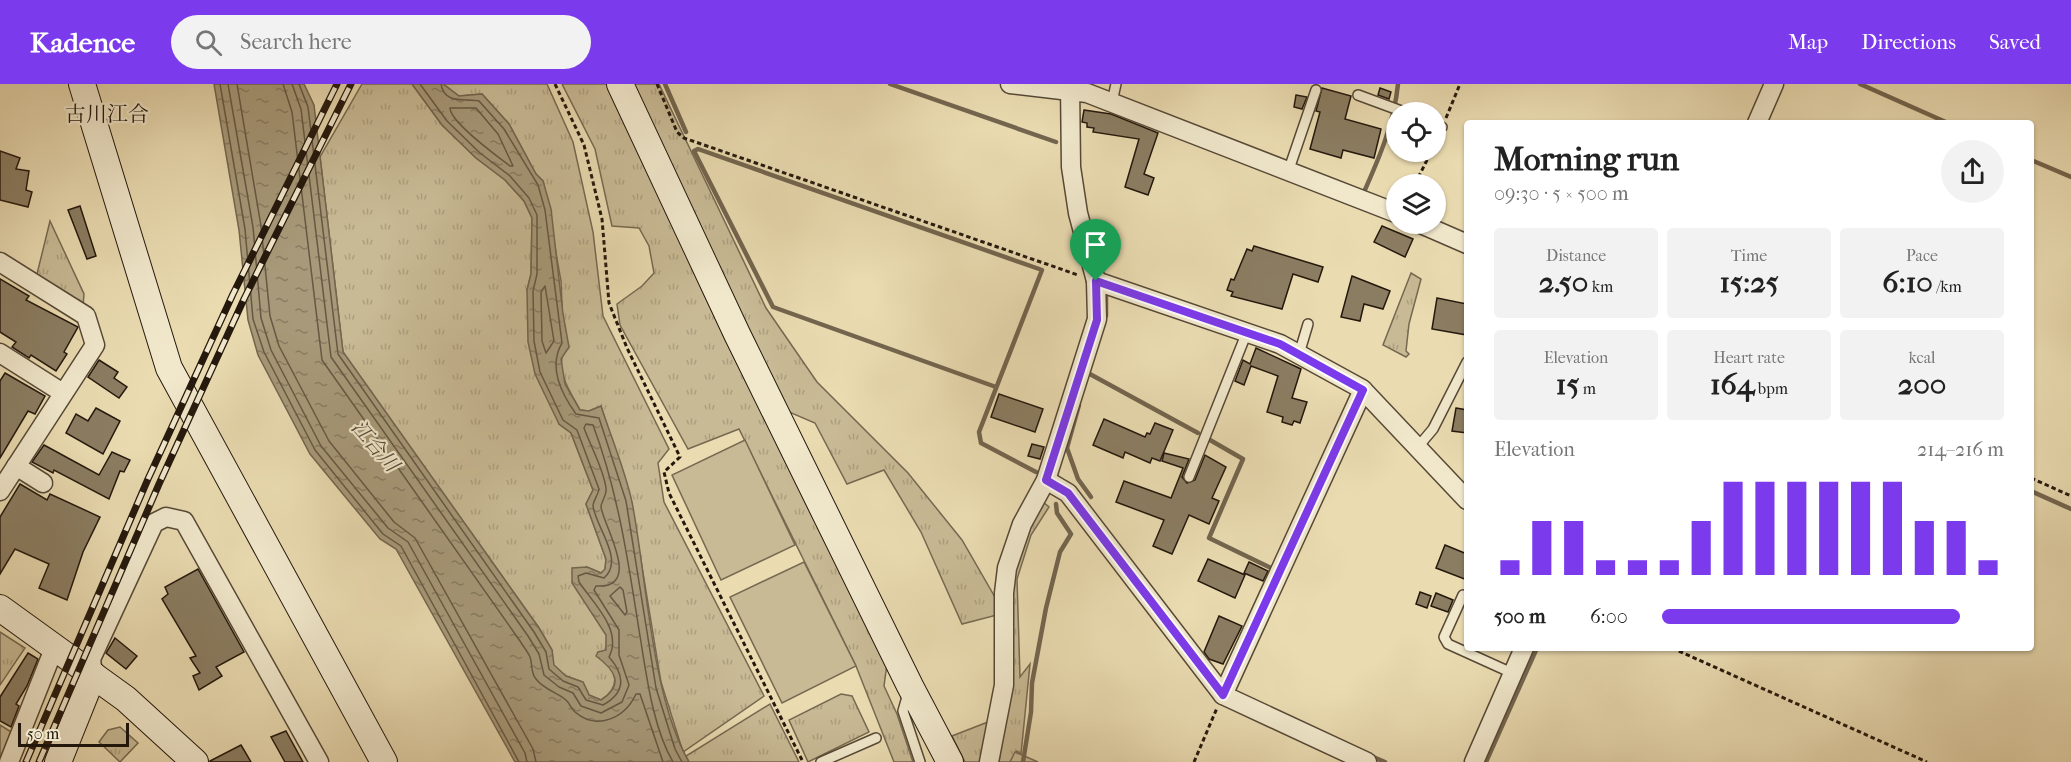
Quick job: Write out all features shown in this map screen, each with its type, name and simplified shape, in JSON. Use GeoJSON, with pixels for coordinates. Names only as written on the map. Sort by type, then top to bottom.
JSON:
{"type":"FeatureCollection","features":[{"type":"Feature","properties":{"kind":"street"},"geometry":{"type":"LineString","coordinates":[[82,84],[170,368],[384,762]]}},
{"type":"Feature","properties":{"kind":"street"},"geometry":{"type":"LineString","coordinates":[[620,84],[743,345],[910,686],[950,762]]}},
{"type":"Feature","properties":{"kind":"street"},"geometry":{"type":"LineString","coordinates":[[1010,84],[1070,87],[1386,209]]}},
{"type":"Feature","properties":{"kind":"street"},"geometry":{"type":"LineString","coordinates":[[1758,120],[1774,84]]}},
{"type":"Feature","properties":{"kind":"street"},"geometry":{"type":"LineString","coordinates":[[989,762],[1004,685],[1004,605],[1007,568],[1022,524],[1046,480],[1097,320],[1096,281],[1078,213],[1071,167],[1070,87]]}},
{"type":"Feature","properties":{"kind":"street"},"geometry":{"type":"LineString","coordinates":[[1444,234],[1464,243]]}},
{"type":"Feature","properties":{"kind":"street"},"geometry":{"type":"LineString","coordinates":[[0,491],[95,345],[86,315],[1,266]]}},
{"type":"Feature","properties":{"kind":"street"},"geometry":{"type":"LineString","coordinates":[[1096,281],[1247,332],[1299,354],[1363,390],[1464,497]]}},
{"type":"Feature","properties":{"kind":"street"},"geometry":{"type":"LineString","coordinates":[[0,353],[63,393]]}},
{"type":"Feature","properties":{"kind":"street"},"geometry":{"type":"LineString","coordinates":[[1225,690],[1363,390]]}},
{"type":"Feature","properties":{"kind":"street"},"geometry":{"type":"LineString","coordinates":[[16,466],[43,483]]}},
{"type":"Feature","properties":{"kind":"street"},"geometry":{"type":"LineString","coordinates":[[1046,480],[1068,493],[1225,690],[1367,762]]}},
{"type":"Feature","properties":{"kind":"street"},"geometry":{"type":"LineString","coordinates":[[58,762],[93,675],[91,659],[154,523],[166,517],[184,521],[319,762]]}},
{"type":"Feature","properties":{"kind":"street"},"geometry":{"type":"LineString","coordinates":[[0,608],[126,699],[195,762]]}},
{"type":"Feature","properties":{"kind":"street"},"geometry":{"type":"LineString","coordinates":[[9,762],[55,646]]}},
{"type":"Feature","properties":{"kind":"street"},"geometry":{"type":"LineString","coordinates":[[1474,762],[1523,651]]}},
{"type":"Feature","properties":{"kind":"lane"},"geometry":{"type":"LineString","coordinates":[[1112,102],[1116,84]]}},
{"type":"Feature","properties":{"kind":"lane"},"geometry":{"type":"LineString","coordinates":[[1288,172],[1316,90]]}},
{"type":"Feature","properties":{"kind":"lane"},"geometry":{"type":"LineString","coordinates":[[1358,95],[1386,106]]}},
{"type":"Feature","properties":{"kind":"lane"},"geometry":{"type":"LineString","coordinates":[[1299,354],[1308,324]]}},
{"type":"Feature","properties":{"kind":"lane"},"geometry":{"type":"LineString","coordinates":[[1189,477],[1247,332]]}},
{"type":"Feature","properties":{"kind":"lane"},"geometry":{"type":"LineString","coordinates":[[1417,448],[1433,429],[1464,368]]}},
{"type":"Feature","properties":{"kind":"lane"},"geometry":{"type":"LineString","coordinates":[[1463,595],[1444,637],[1448,644],[1512,673]]}},
{"type":"Feature","properties":{"kind":"lane"},"geometry":{"type":"LineString","coordinates":[[910,686],[903,711],[920,762]]}},
{"type":"Feature","properties":{"kind":"lane"},"geometry":{"type":"LineString","coordinates":[[821,762],[876,738]]}},
{"type":"Feature","properties":{"kind":"path"},"geometry":{"type":"LineString","coordinates":[[555,84],[584,145],[600,209],[609,303],[627,348],[680,458],[664,471],[669,493],[802,762]]}},
{"type":"Feature","properties":{"kind":"path"},"geometry":{"type":"LineString","coordinates":[[657,84],[677,132],[684,138],[1096,281]]}},
{"type":"Feature","properties":{"kind":"path"},"geometry":{"type":"LineString","coordinates":[[1446,112],[1460,84]]}},
{"type":"Feature","properties":{"kind":"path"},"geometry":{"type":"LineString","coordinates":[[2034,479],[2071,496]]}},
{"type":"Feature","properties":{"kind":"path"},"geometry":{"type":"LineString","coordinates":[[1679,651],[1927,762]]}},
{"type":"Feature","properties":{"kind":"path"},"geometry":{"type":"LineString","coordinates":[[1194,762],[1225,690]]}},
{"type":"Feature","properties":{"kind":"green space"},"geometry":{"type":"Polygon","coordinates":[[[362,84],[412,84],[442,125],[476,158],[505,180],[524,201],[532,218],[531,274],[527,290],[559,424],[571,433],[593,490],[586,504],[606,559],[605,570],[601,573],[587,567],[607,635],[606,650],[601,652],[610,665],[615,683],[613,689],[601,700],[589,695],[583,682],[566,676],[553,665],[552,650],[539,628],[343,352],[320,157],[362,84]]]}},
{"type":"Feature","properties":{"kind":"green space"},"geometry":{"type":"Polygon","coordinates":[[[443,84],[547,84],[573,142],[593,232],[603,316],[669,449],[658,463],[664,502],[764,696],[683,752],[661,682],[631,500],[601,406],[589,411],[580,410],[561,367],[564,352],[561,281],[543,181],[536,174],[509,124],[482,94],[459,96],[443,84]]]}},
{"type":"Feature","properties":{"kind":"green space"},"geometry":{"type":"Polygon","coordinates":[[[562,84],[609,84],[887,664],[884,686],[897,714],[913,762],[894,762],[856,666],[739,429],[688,449],[620,325],[617,304],[642,286],[654,273],[649,246],[639,228],[612,226],[595,149],[562,84]]]}},
{"type":"Feature","properties":{"kind":"green space"},"geometry":{"type":"Polygon","coordinates":[[[628,84],[659,84],[766,308],[817,382],[908,473],[962,540],[996,599],[997,615],[962,624],[921,532],[884,470],[847,484],[815,423],[789,412],[628,84]]]}},
{"type":"Feature","properties":{"kind":"green space"},"geometry":{"type":"Polygon","coordinates":[[[50,221],[84,294],[83,307],[36,278],[50,221]]]}},
{"type":"Feature","properties":{"kind":"green space"},"geometry":{"type":"Polygon","coordinates":[[[1411,273],[1421,279],[1409,324],[1406,351],[1409,354],[1406,357],[1383,345],[1411,273]]]}},
{"type":"Feature","properties":{"kind":"green space"},"geometry":{"type":"Polygon","coordinates":[[[745,440],[795,545],[721,580],[672,475],[745,440]]]}},
{"type":"Feature","properties":{"kind":"green space"},"geometry":{"type":"Polygon","coordinates":[[[1043,502],[1049,507],[1031,535],[1017,579],[1020,677],[1030,664],[1021,754],[1017,751],[1010,762],[999,762],[1009,688],[1009,583],[1026,533],[1043,502]]]}},
{"type":"Feature","properties":{"kind":"green space"},"geometry":{"type":"Polygon","coordinates":[[[804,562],[856,666],[782,703],[730,597],[804,562]]]}},
{"type":"Feature","properties":{"kind":"green space"},"geometry":{"type":"Polygon","coordinates":[[[0,632],[25,648],[0,685],[0,632]]]}},
{"type":"Feature","properties":{"kind":"green space"},"geometry":{"type":"Polygon","coordinates":[[[841,694],[852,696],[869,732],[808,762],[789,720],[841,694]]]}},
{"type":"Feature","properties":{"kind":"green space"},"geometry":{"type":"Polygon","coordinates":[[[770,704],[799,762],[689,762],[686,756],[770,704]]]}},
{"type":"Feature","properties":{"kind":"green space"},"geometry":{"type":"Polygon","coordinates":[[[988,722],[984,762],[965,762],[952,736],[988,722]]]}},
{"type":"Feature","properties":{"kind":"green space"},"geometry":{"type":"Polygon","coordinates":[[[0,725],[13,733],[2,762],[0,762],[0,725]]]}},
{"type":"Feature","properties":{"kind":"green space"},"geometry":{"type":"Polygon","coordinates":[[[120,727],[138,743],[120,762],[99,742],[108,730],[120,727]]]}},
{"type":"Feature","properties":{"kind":"green space"},"geometry":{"type":"Polygon","coordinates":[[[1015,752],[1038,762],[1010,762],[1015,752]]]}},
{"type":"Feature","properties":{"kind":"water","name":"江合川"},"geometry":{"type":"Polygon","coordinates":[[[214,84],[304,84],[314,105],[343,352],[539,628],[552,650],[554,665],[566,676],[583,682],[589,695],[601,700],[613,689],[615,683],[612,672],[596,656],[598,652],[606,650],[606,635],[572,583],[572,568],[587,567],[601,573],[605,569],[606,559],[586,504],[593,490],[571,433],[559,424],[535,374],[528,342],[527,290],[531,274],[532,218],[524,201],[505,180],[476,158],[442,125],[412,84],[443,84],[459,96],[482,94],[509,124],[536,174],[543,181],[551,209],[569,347],[561,359],[565,384],[580,410],[589,411],[601,406],[622,466],[632,502],[658,671],[676,735],[689,762],[515,762],[396,549],[380,539],[310,454],[258,355],[248,320],[239,230],[214,84]]]}},
{"type":"Feature","properties":{"kind":"building"},"geometry":{"type":"Polygon","coordinates":[[[1322,88],[1351,96],[1345,119],[1381,129],[1374,158],[1343,150],[1341,158],[1310,149],[1320,112],[1316,111],[1322,88]]]}},
{"type":"Feature","properties":{"kind":"building"},"geometry":{"type":"Polygon","coordinates":[[[1380,88],[1391,92],[1389,99],[1378,95],[1380,88]]]}},
{"type":"Feature","properties":{"kind":"building"},"geometry":{"type":"Polygon","coordinates":[[[1296,95],[1307,97],[1302,109],[1294,107],[1296,95]]]}},
{"type":"Feature","properties":{"kind":"building"},"geometry":{"type":"Polygon","coordinates":[[[1084,110],[1111,114],[1158,133],[1144,174],[1154,178],[1148,195],[1125,187],[1139,139],[1093,132],[1094,128],[1087,127],[1087,123],[1082,122],[1084,110]]]}},
{"type":"Feature","properties":{"kind":"building"},"geometry":{"type":"Polygon","coordinates":[[[0,151],[20,158],[16,169],[29,171],[26,190],[32,192],[28,207],[0,200],[0,151]]]}},
{"type":"Feature","properties":{"kind":"building"},"geometry":{"type":"Polygon","coordinates":[[[80,206],[96,256],[87,259],[68,210],[80,206]]]}},
{"type":"Feature","properties":{"kind":"building"},"geometry":{"type":"Polygon","coordinates":[[[1382,226],[1386,228],[1386,234],[1401,234],[1413,239],[1405,257],[1374,242],[1382,226]]]}},
{"type":"Feature","properties":{"kind":"building"},"geometry":{"type":"Polygon","coordinates":[[[1254,246],[1323,267],[1318,282],[1293,274],[1282,309],[1231,296],[1233,292],[1227,290],[1231,279],[1234,280],[1247,249],[1252,251],[1254,246]]]}},
{"type":"Feature","properties":{"kind":"building"},"geometry":{"type":"Polygon","coordinates":[[[1352,276],[1390,291],[1383,309],[1364,304],[1360,321],[1341,317],[1352,276]]]}},
{"type":"Feature","properties":{"kind":"building"},"geometry":{"type":"Polygon","coordinates":[[[0,279],[29,296],[26,300],[78,327],[64,352],[67,354],[56,371],[31,355],[29,358],[12,347],[16,342],[0,332],[0,279]]]}},
{"type":"Feature","properties":{"kind":"building"},"geometry":{"type":"Polygon","coordinates":[[[1437,298],[1464,303],[1464,334],[1432,329],[1437,298]]]}},
{"type":"Feature","properties":{"kind":"building"},"geometry":{"type":"Polygon","coordinates":[[[1256,348],[1301,369],[1292,398],[1307,402],[1300,423],[1294,421],[1292,425],[1282,422],[1283,417],[1267,412],[1278,376],[1251,366],[1244,385],[1235,381],[1243,360],[1250,364],[1256,348]]]}},
{"type":"Feature","properties":{"kind":"building"},"geometry":{"type":"Polygon","coordinates":[[[99,360],[118,372],[114,378],[127,387],[119,398],[88,377],[99,360]]]}},
{"type":"Feature","properties":{"kind":"building"},"geometry":{"type":"Polygon","coordinates":[[[5,373],[45,396],[35,414],[28,411],[0,458],[0,381],[5,373]]]}},
{"type":"Feature","properties":{"kind":"building"},"geometry":{"type":"Polygon","coordinates":[[[999,394],[1043,409],[1035,432],[991,417],[999,394]]]}},
{"type":"Feature","properties":{"kind":"building"},"geometry":{"type":"Polygon","coordinates":[[[96,408],[120,421],[103,454],[66,433],[76,414],[88,421],[96,408]]]}},
{"type":"Feature","properties":{"kind":"building"},"geometry":{"type":"Polygon","coordinates":[[[1456,408],[1464,409],[1464,433],[1452,431],[1456,408]]]}},
{"type":"Feature","properties":{"kind":"building"},"geometry":{"type":"Polygon","coordinates":[[[1104,419],[1145,437],[1147,433],[1150,434],[1155,423],[1173,430],[1160,461],[1152,458],[1150,463],[1125,452],[1123,458],[1093,445],[1104,419]]]}},
{"type":"Feature","properties":{"kind":"building"},"geometry":{"type":"Polygon","coordinates":[[[1032,444],[1044,447],[1040,459],[1028,456],[1032,444]]]}},
{"type":"Feature","properties":{"kind":"building"},"geometry":{"type":"Polygon","coordinates":[[[44,445],[99,475],[112,452],[130,460],[124,472],[120,471],[109,499],[54,470],[53,473],[32,462],[44,445]]]}},
{"type":"Feature","properties":{"kind":"building"},"geometry":{"type":"Polygon","coordinates":[[[1164,453],[1189,459],[1182,477],[1187,483],[1195,480],[1205,455],[1226,467],[1212,498],[1219,501],[1209,524],[1189,515],[1172,554],[1153,546],[1164,520],[1116,502],[1124,481],[1171,498],[1183,468],[1162,461],[1164,453]]]}},
{"type":"Feature","properties":{"kind":"building"},"geometry":{"type":"Polygon","coordinates":[[[20,484],[47,500],[50,494],[100,517],[83,552],[67,600],[39,588],[49,564],[15,549],[0,574],[0,517],[20,484]]]}},
{"type":"Feature","properties":{"kind":"building"},"geometry":{"type":"Polygon","coordinates":[[[1445,545],[1464,553],[1464,579],[1436,568],[1445,545]]]}},
{"type":"Feature","properties":{"kind":"building"},"geometry":{"type":"Polygon","coordinates":[[[1208,559],[1245,575],[1235,598],[1198,581],[1208,559]]]}},
{"type":"Feature","properties":{"kind":"building"},"geometry":{"type":"Polygon","coordinates":[[[1249,562],[1268,571],[1263,581],[1244,573],[1249,562]]]}},
{"type":"Feature","properties":{"kind":"building"},"geometry":{"type":"Polygon","coordinates":[[[198,569],[244,652],[216,667],[222,676],[199,690],[193,676],[200,673],[190,658],[196,656],[162,599],[168,594],[165,587],[198,569]]]}},
{"type":"Feature","properties":{"kind":"building"},"geometry":{"type":"Polygon","coordinates":[[[1420,592],[1431,596],[1427,608],[1416,604],[1420,592]]]}},
{"type":"Feature","properties":{"kind":"building"},"geometry":{"type":"Polygon","coordinates":[[[1436,593],[1453,600],[1448,612],[1431,606],[1436,593]]]}},
{"type":"Feature","properties":{"kind":"building"},"geometry":{"type":"Polygon","coordinates":[[[1219,616],[1242,626],[1223,664],[1209,659],[1204,652],[1219,616]]]}},
{"type":"Feature","properties":{"kind":"building"},"geometry":{"type":"Polygon","coordinates":[[[115,638],[137,656],[126,669],[106,653],[115,638]]]}},
{"type":"Feature","properties":{"kind":"building"},"geometry":{"type":"Polygon","coordinates":[[[28,653],[38,659],[27,686],[16,704],[19,706],[11,727],[0,721],[0,697],[28,653]]]}},
{"type":"Feature","properties":{"kind":"building"},"geometry":{"type":"Polygon","coordinates":[[[286,731],[303,762],[285,762],[271,737],[286,731]]]}},
{"type":"Feature","properties":{"kind":"building"},"geometry":{"type":"Polygon","coordinates":[[[241,745],[251,762],[210,762],[210,761],[241,745]]]}},
{"type":"Feature","properties":{"kind":"waterway"},"geometry":{"type":"LineString","coordinates":[[665,84],[686,132]]}},
{"type":"Feature","properties":{"kind":"waterway"},"geometry":{"type":"LineString","coordinates":[[890,84],[1056,142]]}},
{"type":"Feature","properties":{"kind":"waterway"},"geometry":{"type":"LineString","coordinates":[[1364,192],[1390,126],[1398,84]]}},
{"type":"Feature","properties":{"kind":"waterway"},"geometry":{"type":"LineString","coordinates":[[1860,84],[1941,120]]}},
{"type":"Feature","properties":{"kind":"waterway"},"geometry":{"type":"LineString","coordinates":[[996,387],[773,307],[694,151],[698,149],[1042,270],[979,432],[981,443],[1036,472]]}},
{"type":"Feature","properties":{"kind":"waterway"},"geometry":{"type":"LineString","coordinates":[[2034,161],[2071,177]]}},
{"type":"Feature","properties":{"kind":"waterway"},"geometry":{"type":"LineString","coordinates":[[1106,292],[1106,316]]}},
{"type":"Feature","properties":{"kind":"waterway"},"geometry":{"type":"LineString","coordinates":[[1088,373],[1198,433]]}},
{"type":"Feature","properties":{"kind":"waterway"},"geometry":{"type":"LineString","coordinates":[[1079,405],[1067,448],[1078,479],[1091,497]]}},
{"type":"Feature","properties":{"kind":"waterway"},"geometry":{"type":"LineString","coordinates":[[1210,440],[1243,459],[1209,538],[1275,570]]}},
{"type":"Feature","properties":{"kind":"waterway"},"geometry":{"type":"LineString","coordinates":[[2034,492],[2071,509]]}},
{"type":"Feature","properties":{"kind":"waterway"},"geometry":{"type":"LineString","coordinates":[[1023,762],[1031,712],[1032,683],[1046,608],[1060,552],[1071,534],[1057,513],[1056,504]]}},
{"type":"Feature","properties":{"kind":"waterway"},"geometry":{"type":"LineString","coordinates":[[1486,762],[1536,651]]}},
{"type":"Feature","properties":{"kind":"waterway"},"geometry":{"type":"LineString","coordinates":[[1371,756],[1385,762]]}},
{"type":"Feature","properties":{"kind":"railway"},"geometry":{"type":"LineString","coordinates":[[26,762],[148,479],[233,294],[337,84]]}},
{"type":"Feature","properties":{"kind":"railway"},"geometry":{"type":"LineString","coordinates":[[39,762],[159,484],[244,299],[351,84]]}},
{"type":"Feature","properties":{"kind":"district","name":"古川江合"},"geometry":{"type":"Point","coordinates":[107,114]}},
{"type":"Feature","properties":{"kind":"route"},"geometry":{"type":"LineString","coordinates":[[1096,281],[1280,344],[1363,390],[1223,695],[1068,493],[1046,480],[1097,320],[1096,281]]}}]}
